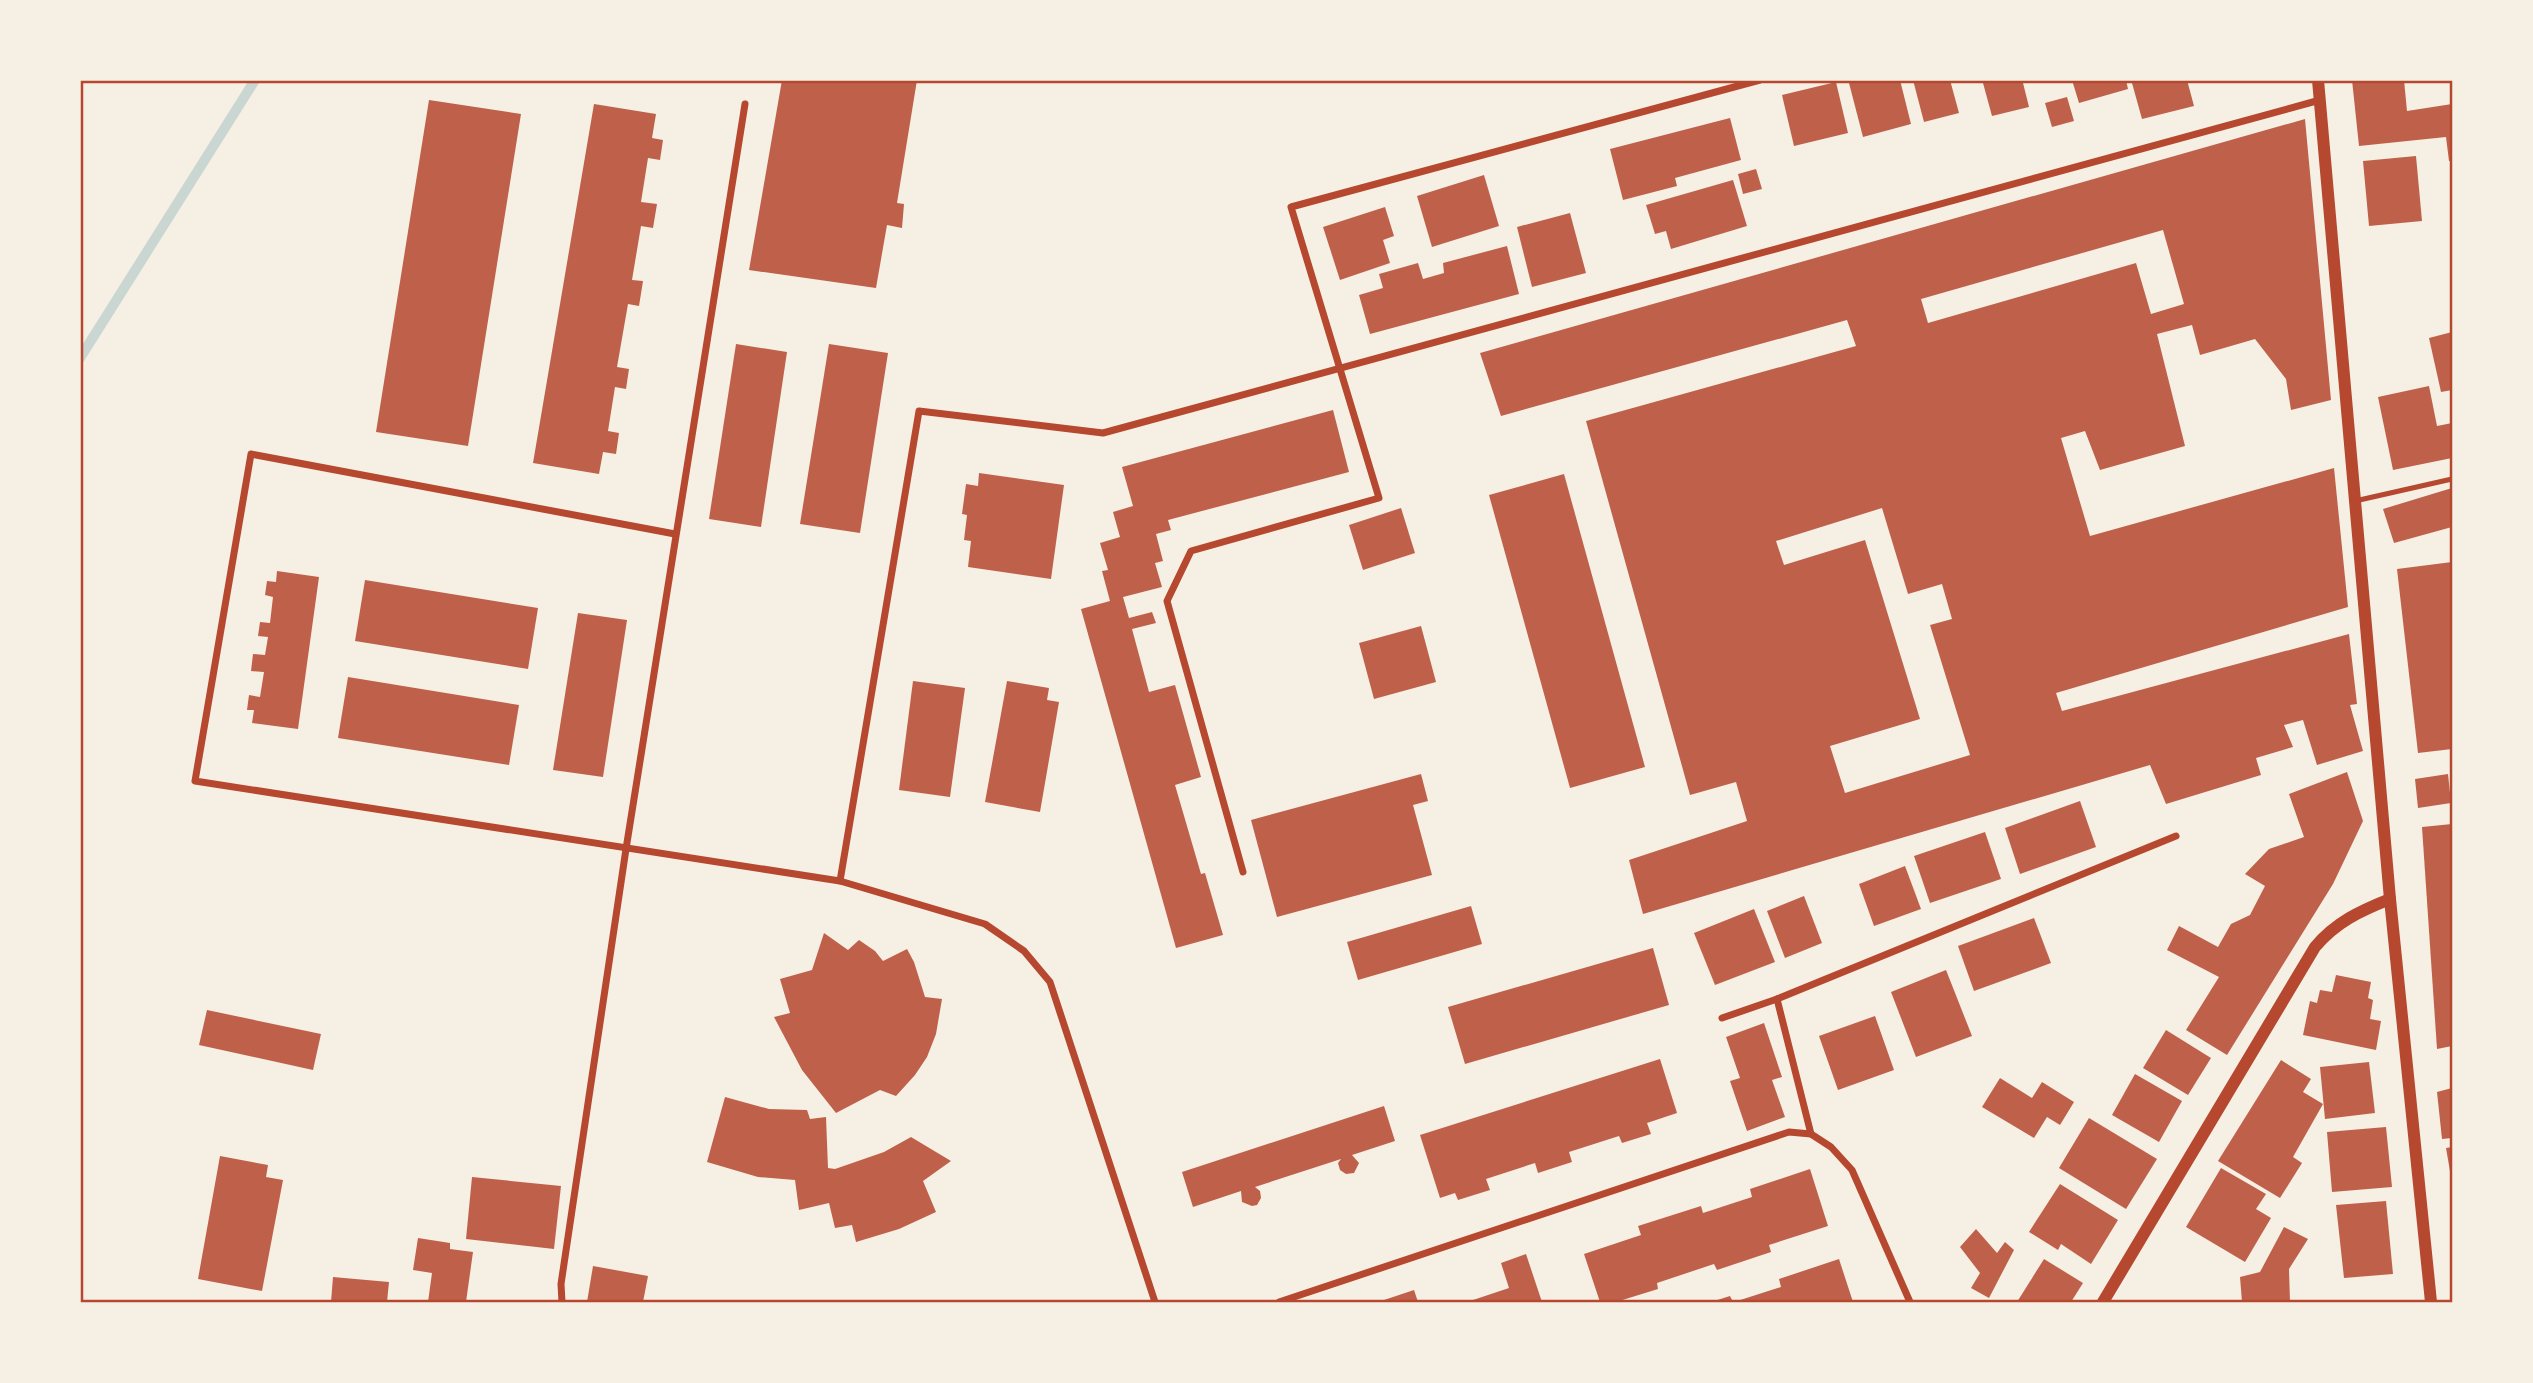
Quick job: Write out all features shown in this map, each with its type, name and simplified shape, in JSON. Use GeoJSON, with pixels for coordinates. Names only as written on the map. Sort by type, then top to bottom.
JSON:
{"type":"FeatureCollection","features":[{"type":"Feature","properties":{"kind":"street"},"geometry":{"type":"LineString","coordinates":[[1243,872],[1167,601],[1191,551],[1379,498],[1291,207],[1740,83],[1760,80]]}},
{"type":"Feature","properties":{"kind":"street"},"geometry":{"type":"LineString","coordinates":[[2318,80],[2390,900],[2431,1303]]}},
{"type":"Feature","properties":{"kind":"street"},"geometry":{"type":"LineString","coordinates":[[840,881],[919,411],[1103,433],[2320,100]]}},
{"type":"Feature","properties":{"kind":"street"},"geometry":{"type":"LineString","coordinates":[[562,1303],[561,1284],[626,849],[745,104]]}},
{"type":"Feature","properties":{"kind":"street"},"geometry":{"type":"LineString","coordinates":[[675,534],[251,454],[195,781],[840,881],[985,924],[1024,951],[1050,982],[1155,1303]]}},
{"type":"Feature","properties":{"kind":"street"},"geometry":{"type":"LineString","coordinates":[[1723,1018],[1777,999],[2176,836]]}},
{"type":"Feature","properties":{"kind":"street"},"geometry":{"type":"LineString","coordinates":[[2103,1303],[2315,947],[2337,924],[2390,900]]}},
{"type":"Feature","properties":{"kind":"street"},"geometry":{"type":"LineString","coordinates":[[1777,999],[1811,1134]]}},
{"type":"Feature","properties":{"kind":"street"},"geometry":{"type":"LineString","coordinates":[[1279,1303],[1789,1132],[1811,1134],[1831,1147],[1852,1170],[1910,1303]]}},
{"type":"Feature","properties":{"kind":"lane"},"geometry":{"type":"LineString","coordinates":[[2355,501],[2452,479]]}},
{"type":"Feature","properties":{"kind":"building"},"geometry":{"type":"Polygon","coordinates":[[[782,80],[917,80],[897,203],[904,204],[902,228],[887,225],[876,288],[749,270],[782,80]]]}},
{"type":"Feature","properties":{"kind":"building"},"geometry":{"type":"Polygon","coordinates":[[[1858,80],[1900,80],[1911,124],[1863,137],[1849,83],[1858,80]]]}},
{"type":"Feature","properties":{"kind":"building"},"geometry":{"type":"Polygon","coordinates":[[[1913,80],[1950,80],[1959,113],[1924,122],[1913,80]]]}},
{"type":"Feature","properties":{"kind":"building"},"geometry":{"type":"Polygon","coordinates":[[[1989,80],[2030,80],[2023,83],[2029,107],[1992,116],[1983,83],[1989,80]]]}},
{"type":"Feature","properties":{"kind":"building"},"geometry":{"type":"Polygon","coordinates":[[[2072,80],[2126,80],[2128,89],[2079,103],[2072,80]]]}},
{"type":"Feature","properties":{"kind":"building"},"geometry":{"type":"Polygon","coordinates":[[[2141,80],[2187,80],[2194,106],[2142,119],[2132,83],[2141,80]]]}},
{"type":"Feature","properties":{"kind":"building"},"geometry":{"type":"Polygon","coordinates":[[[2352,80],[2404,80],[2407,111],[2452,104],[2452,161],[2449,161],[2446,137],[2359,146],[2352,80]]]}},
{"type":"Feature","properties":{"kind":"building"},"geometry":{"type":"Polygon","coordinates":[[[1836,82],[1848,133],[1794,146],[1782,95],[1836,82]]]}},
{"type":"Feature","properties":{"kind":"building"},"geometry":{"type":"Polygon","coordinates":[[[2067,97],[2074,121],[2052,127],[2045,103],[2067,97]]]}},
{"type":"Feature","properties":{"kind":"building"},"geometry":{"type":"Polygon","coordinates":[[[429,100],[521,114],[468,446],[376,432],[429,100]]]}},
{"type":"Feature","properties":{"kind":"building"},"geometry":{"type":"Polygon","coordinates":[[[594,104],[656,114],[652,138],[663,140],[660,160],[648,158],[641,202],[657,204],[653,228],[641,226],[632,280],[643,281],[639,306],[628,304],[617,367],[629,369],[626,389],[615,387],[608,431],[619,433],[616,454],[603,452],[599,474],[533,463],[594,104]]]}},
{"type":"Feature","properties":{"kind":"building"},"geometry":{"type":"Polygon","coordinates":[[[1730,118],[1741,160],[1675,178],[1677,186],[1623,200],[1610,149],[1730,118]]]}},
{"type":"Feature","properties":{"kind":"building"},"geometry":{"type":"Polygon","coordinates":[[[2305,119],[2331,400],[2291,410],[2286,379],[2255,339],[2200,355],[2192,325],[2157,334],[2185,446],[2100,470],[2085,431],[2061,438],[2090,536],[2334,468],[2348,607],[2056,693],[2062,711],[2349,634],[2357,704],[2350,705],[2363,751],[2317,765],[2303,720],[2284,725],[2293,747],[2256,758],[2261,775],[2166,804],[2150,765],[1643,914],[1629,860],[1747,821],[1736,782],[1690,795],[1586,421],[1856,346],[1847,320],[1501,416],[1480,353],[2305,119]],[[2163,230],[1921,299],[1928,323],[2136,263],[2151,314],[2184,304],[2163,230]],[[1882,508],[1776,541],[1784,565],[1865,540],[1920,719],[1830,746],[1845,793],[1970,755],[1930,625],[1952,619],[1942,584],[1908,594],[1882,508]]]}},
{"type":"Feature","properties":{"kind":"building"},"geometry":{"type":"Polygon","coordinates":[[[2416,156],[2422,221],[2369,226],[2363,161],[2416,156]]]}},
{"type":"Feature","properties":{"kind":"building"},"geometry":{"type":"Polygon","coordinates":[[[1756,169],[1762,189],[1743,194],[1738,174],[1756,169]]]}},
{"type":"Feature","properties":{"kind":"building"},"geometry":{"type":"Polygon","coordinates":[[[1484,175],[1499,226],[1432,247],[1417,196],[1484,175]]]}},
{"type":"Feature","properties":{"kind":"building"},"geometry":{"type":"Polygon","coordinates":[[[1733,180],[1747,226],[1671,249],[1666,231],[1655,234],[1646,205],[1733,180]]]}},
{"type":"Feature","properties":{"kind":"building"},"geometry":{"type":"Polygon","coordinates":[[[1385,207],[1394,236],[1383,240],[1390,263],[1340,280],[1323,227],[1385,207]]]}},
{"type":"Feature","properties":{"kind":"building"},"geometry":{"type":"Polygon","coordinates":[[[1570,213],[1586,273],[1532,287],[1517,227],[1570,213]]]}},
{"type":"Feature","properties":{"kind":"building"},"geometry":{"type":"Polygon","coordinates":[[[1507,246],[1519,294],[1370,334],[1359,295],[1383,288],[1379,274],[1418,263],[1423,279],[1444,273],[1443,263],[1507,246]]]}},
{"type":"Feature","properties":{"kind":"building"},"geometry":{"type":"Polygon","coordinates":[[[2452,332],[2452,390],[2441,392],[2429,338],[2452,332]]]}},
{"type":"Feature","properties":{"kind":"building"},"geometry":{"type":"Polygon","coordinates":[[[736,344],[787,352],[761,527],[709,519],[736,344]]]}},
{"type":"Feature","properties":{"kind":"building"},"geometry":{"type":"Polygon","coordinates":[[[829,344],[888,353],[860,533],[800,524],[829,344]]]}},
{"type":"Feature","properties":{"kind":"building"},"geometry":{"type":"Polygon","coordinates":[[[2429,386],[2437,426],[2452,423],[2452,458],[2393,470],[2378,397],[2429,386]]]}},
{"type":"Feature","properties":{"kind":"building"},"geometry":{"type":"Polygon","coordinates":[[[1333,410],[1349,472],[1168,520],[1171,530],[1156,534],[1163,561],[1155,563],[1162,587],[1123,597],[1129,618],[1152,612],[1156,623],[1132,629],[1149,692],[1175,685],[1201,777],[1175,785],[1201,874],[1205,873],[1223,935],[1176,948],[1081,609],[1110,601],[1102,571],[1108,570],[1100,543],[1120,537],[1113,512],[1133,506],[1122,467],[1333,410]]]}},
{"type":"Feature","properties":{"kind":"building"},"geometry":{"type":"Polygon","coordinates":[[[979,473],[1064,485],[1051,579],[968,567],[971,541],[964,540],[967,515],[962,514],[966,484],[978,486],[979,473]]]}},
{"type":"Feature","properties":{"kind":"building"},"geometry":{"type":"Polygon","coordinates":[[[1564,474],[1645,767],[1570,788],[1489,495],[1564,474]]]}},
{"type":"Feature","properties":{"kind":"building"},"geometry":{"type":"Polygon","coordinates":[[[2452,488],[2452,527],[2394,543],[2383,509],[2452,488]]]}},
{"type":"Feature","properties":{"kind":"building"},"geometry":{"type":"Polygon","coordinates":[[[1401,508],[1415,553],[1363,570],[1349,525],[1401,508]]]}},
{"type":"Feature","properties":{"kind":"building"},"geometry":{"type":"Polygon","coordinates":[[[2452,562],[2452,749],[2418,753],[2397,569],[2452,562]]]}},
{"type":"Feature","properties":{"kind":"building"},"geometry":{"type":"Polygon","coordinates":[[[277,571],[319,577],[298,729],[252,723],[254,710],[247,710],[249,695],[260,697],[264,672],[251,671],[253,654],[265,655],[268,637],[258,636],[260,622],[270,623],[273,597],[265,595],[267,581],[276,582],[277,571]]]}},
{"type":"Feature","properties":{"kind":"building"},"geometry":{"type":"Polygon","coordinates":[[[365,580],[538,608],[528,669],[355,641],[365,580]]]}},
{"type":"Feature","properties":{"kind":"building"},"geometry":{"type":"Polygon","coordinates":[[[578,613],[627,620],[603,777],[553,770],[578,613]]]}},
{"type":"Feature","properties":{"kind":"building"},"geometry":{"type":"Polygon","coordinates":[[[1421,626],[1436,682],[1374,699],[1359,643],[1421,626]]]}},
{"type":"Feature","properties":{"kind":"building"},"geometry":{"type":"Polygon","coordinates":[[[348,677],[519,705],[509,765],[338,738],[348,677]]]}},
{"type":"Feature","properties":{"kind":"building"},"geometry":{"type":"Polygon","coordinates":[[[913,681],[965,688],[950,797],[899,790],[913,681]]]}},
{"type":"Feature","properties":{"kind":"building"},"geometry":{"type":"Polygon","coordinates":[[[1007,681],[1049,688],[1047,700],[1059,702],[1040,812],[985,802],[1007,681]]]}},
{"type":"Feature","properties":{"kind":"building"},"geometry":{"type":"Polygon","coordinates":[[[2347,772],[2363,821],[2333,884],[2227,1055],[2186,1030],[2219,977],[2167,950],[2179,926],[2218,947],[2231,924],[2250,915],[2265,886],[2245,874],[2269,849],[2304,837],[2289,794],[2347,772]]]}},
{"type":"Feature","properties":{"kind":"building"},"geometry":{"type":"Polygon","coordinates":[[[1421,774],[1428,801],[1413,805],[1432,875],[1277,917],[1251,820],[1421,774]]]}},
{"type":"Feature","properties":{"kind":"building"},"geometry":{"type":"Polygon","coordinates":[[[2448,774],[2451,803],[2418,808],[2415,779],[2448,774]]]}},
{"type":"Feature","properties":{"kind":"building"},"geometry":{"type":"Polygon","coordinates":[[[2080,801],[2096,847],[2020,874],[2005,828],[2080,801]]]}},
{"type":"Feature","properties":{"kind":"building"},"geometry":{"type":"Polygon","coordinates":[[[2452,824],[2452,1046],[2437,1049],[2422,827],[2452,824]]]}},
{"type":"Feature","properties":{"kind":"building"},"geometry":{"type":"Polygon","coordinates":[[[1985,832],[2001,879],[1930,903],[1914,856],[1985,832]]]}},
{"type":"Feature","properties":{"kind":"building"},"geometry":{"type":"Polygon","coordinates":[[[1905,866],[1921,909],[1874,926],[1859,884],[1905,866]]]}},
{"type":"Feature","properties":{"kind":"building"},"geometry":{"type":"Polygon","coordinates":[[[1804,896],[1822,943],[1785,958],[1767,911],[1804,896]]]}},
{"type":"Feature","properties":{"kind":"building"},"geometry":{"type":"Polygon","coordinates":[[[1471,906],[1482,944],[1358,980],[1347,942],[1471,906]]]}},
{"type":"Feature","properties":{"kind":"building"},"geometry":{"type":"Polygon","coordinates":[[[1754,909],[1775,962],[1715,985],[1694,933],[1754,909]]]}},
{"type":"Feature","properties":{"kind":"building"},"geometry":{"type":"Polygon","coordinates":[[[2034,918],[2051,963],[1974,991],[1958,946],[2034,918]]]}},
{"type":"Feature","properties":{"kind":"building"},"geometry":{"type":"Polygon","coordinates":[[[824,933],[848,950],[859,940],[875,951],[883,961],[907,949],[925,997],[942,999],[936,1034],[927,1057],[896,1096],[880,1090],[836,1113],[802,1070],[774,1017],[790,1013],[780,979],[812,970],[824,933]]]}},
{"type":"Feature","properties":{"kind":"building"},"geometry":{"type":"Polygon","coordinates":[[[1653,948],[1669,1005],[1465,1064],[1448,1007],[1653,948]]]}},
{"type":"Feature","properties":{"kind":"building"},"geometry":{"type":"Polygon","coordinates":[[[1946,970],[1972,1036],[1916,1057],[1891,992],[1946,970]]]}},
{"type":"Feature","properties":{"kind":"building"},"geometry":{"type":"Polygon","coordinates":[[[2336,975],[2371,982],[2368,998],[2373,1000],[2370,1019],[2381,1021],[2376,1050],[2303,1035],[2310,1001],[2317,1003],[2320,990],[2332,992],[2336,975]]]}},
{"type":"Feature","properties":{"kind":"building"},"geometry":{"type":"Polygon","coordinates":[[[207,1010],[321,1034],[313,1070],[199,1045],[207,1010]]]}},
{"type":"Feature","properties":{"kind":"building"},"geometry":{"type":"Polygon","coordinates":[[[1875,1016],[1894,1070],[1838,1090],[1819,1036],[1875,1016]]]}},
{"type":"Feature","properties":{"kind":"building"},"geometry":{"type":"Polygon","coordinates":[[[1764,1023],[1782,1077],[1772,1080],[1785,1117],[1747,1131],[1730,1081],[1740,1078],[1726,1037],[1764,1023]]]}},
{"type":"Feature","properties":{"kind":"building"},"geometry":{"type":"Polygon","coordinates":[[[2166,1030],[2211,1058],[2188,1095],[2143,1068],[2166,1030]]]}},
{"type":"Feature","properties":{"kind":"building"},"geometry":{"type":"Polygon","coordinates":[[[1660,1059],[1677,1113],[1647,1123],[1651,1134],[1622,1143],[1619,1136],[1569,1152],[1572,1162],[1538,1173],[1535,1163],[1486,1179],[1490,1190],[1458,1200],[1455,1193],[1440,1198],[1420,1135],[1660,1059]]]}},
{"type":"Feature","properties":{"kind":"building"},"geometry":{"type":"Polygon","coordinates":[[[2281,1060],[2311,1079],[2303,1092],[2323,1104],[2293,1157],[2302,1163],[2280,1198],[2218,1161],[2281,1060]]]}},
{"type":"Feature","properties":{"kind":"building"},"geometry":{"type":"Polygon","coordinates":[[[2369,1062],[2375,1113],[2325,1119],[2320,1067],[2369,1062]]]}},
{"type":"Feature","properties":{"kind":"building"},"geometry":{"type":"Polygon","coordinates":[[[2135,1074],[2182,1101],[2159,1142],[2112,1115],[2135,1074]]]}},
{"type":"Feature","properties":{"kind":"building"},"geometry":{"type":"Polygon","coordinates":[[[2000,1078],[2032,1098],[2042,1082],[2074,1102],[2060,1125],[2047,1117],[2034,1138],[1982,1107],[2000,1078]]]}},
{"type":"Feature","properties":{"kind":"building"},"geometry":{"type":"Polygon","coordinates":[[[2452,1088],[2452,1138],[2442,1139],[2437,1092],[2452,1088]]]}},
{"type":"Feature","properties":{"kind":"building"},"geometry":{"type":"Polygon","coordinates":[[[725,1097],[769,1109],[807,1110],[810,1119],[826,1117],[828,1168],[835,1169],[884,1152],[911,1137],[951,1161],[923,1181],[936,1212],[899,1229],[856,1242],[852,1225],[835,1228],[829,1203],[799,1210],[795,1180],[758,1177],[707,1162],[725,1097]]]}},
{"type":"Feature","properties":{"kind":"building"},"geometry":{"type":"Polygon","coordinates":[[[1384,1106],[1395,1141],[1352,1155],[1359,1163],[1354,1173],[1346,1174],[1340,1170],[1338,1163],[1341,1159],[1255,1187],[1260,1191],[1261,1198],[1257,1205],[1242,1202],[1241,1191],[1193,1207],[1182,1172],[1384,1106]]]}},
{"type":"Feature","properties":{"kind":"building"},"geometry":{"type":"Polygon","coordinates":[[[2089,1118],[2157,1159],[2126,1209],[2059,1168],[2089,1118]]]}},
{"type":"Feature","properties":{"kind":"building"},"geometry":{"type":"Polygon","coordinates":[[[2386,1127],[2392,1187],[2332,1192],[2327,1132],[2386,1127]]]}},
{"type":"Feature","properties":{"kind":"building"},"geometry":{"type":"Polygon","coordinates":[[[2452,1147],[2452,1176],[2451,1177],[2446,1148],[2452,1147]]]}},
{"type":"Feature","properties":{"kind":"building"},"geometry":{"type":"Polygon","coordinates":[[[220,1156],[268,1165],[266,1177],[283,1180],[262,1291],[198,1279],[220,1156]]]}},
{"type":"Feature","properties":{"kind":"building"},"geometry":{"type":"Polygon","coordinates":[[[2221,1168],[2266,1194],[2256,1209],[2271,1218],[2245,1262],[2186,1227],[2221,1168]]]}},
{"type":"Feature","properties":{"kind":"building"},"geometry":{"type":"Polygon","coordinates":[[[1810,1169],[1828,1226],[1769,1245],[1771,1252],[1717,1270],[1714,1264],[1657,1283],[1658,1289],[1616,1302],[1600,1302],[1584,1254],[1641,1235],[1638,1226],[1701,1206],[1703,1213],[1752,1197],[1750,1189],[1810,1169]]]}},
{"type":"Feature","properties":{"kind":"building"},"geometry":{"type":"Polygon","coordinates":[[[472,1177],[561,1186],[554,1249],[466,1239],[472,1177]]]}},
{"type":"Feature","properties":{"kind":"building"},"geometry":{"type":"Polygon","coordinates":[[[2060,1184],[2118,1220],[2091,1264],[2061,1244],[2058,1250],[2029,1232],[2060,1184]]]}},
{"type":"Feature","properties":{"kind":"building"},"geometry":{"type":"Polygon","coordinates":[[[2386,1201],[2393,1274],[2344,1278],[2336,1205],[2386,1201]]]}},
{"type":"Feature","properties":{"kind":"building"},"geometry":{"type":"Polygon","coordinates":[[[2284,1227],[2308,1239],[2289,1269],[2290,1302],[2242,1302],[2240,1277],[2260,1272],[2284,1227]]]}},
{"type":"Feature","properties":{"kind":"building"},"geometry":{"type":"Polygon","coordinates":[[[1976,1229],[1997,1253],[2005,1242],[2014,1250],[1989,1298],[1971,1288],[1980,1273],[1960,1247],[1976,1229]]]}},
{"type":"Feature","properties":{"kind":"building"},"geometry":{"type":"Polygon","coordinates":[[[418,1238],[450,1243],[450,1249],[473,1252],[466,1302],[428,1302],[432,1273],[413,1270],[418,1238]]]}},
{"type":"Feature","properties":{"kind":"building"},"geometry":{"type":"Polygon","coordinates":[[[1526,1254],[1542,1302],[1467,1302],[1509,1288],[1501,1263],[1526,1254]]]}},
{"type":"Feature","properties":{"kind":"building"},"geometry":{"type":"Polygon","coordinates":[[[1839,1259],[1853,1302],[1734,1302],[1781,1287],[1779,1279],[1839,1259]]]}},
{"type":"Feature","properties":{"kind":"building"},"geometry":{"type":"Polygon","coordinates":[[[2044,1259],[2083,1283],[2071,1302],[2017,1302],[2044,1259]]]}},
{"type":"Feature","properties":{"kind":"building"},"geometry":{"type":"Polygon","coordinates":[[[593,1266],[648,1276],[643,1302],[587,1302],[593,1266]]]}},
{"type":"Feature","properties":{"kind":"building"},"geometry":{"type":"Polygon","coordinates":[[[333,1277],[389,1282],[387,1302],[331,1302],[333,1277]]]}},
{"type":"Feature","properties":{"kind":"building"},"geometry":{"type":"Polygon","coordinates":[[[1414,1290],[1418,1302],[1378,1302],[1414,1290]]]}},
{"type":"Feature","properties":{"kind":"building"},"geometry":{"type":"Polygon","coordinates":[[[1730,1296],[1733,1302],[1711,1302],[1730,1296]]]}},
{"type":"Feature","properties":{"kind":"waterway"},"geometry":{"type":"LineString","coordinates":[[80,358],[255,80]]}}]}
